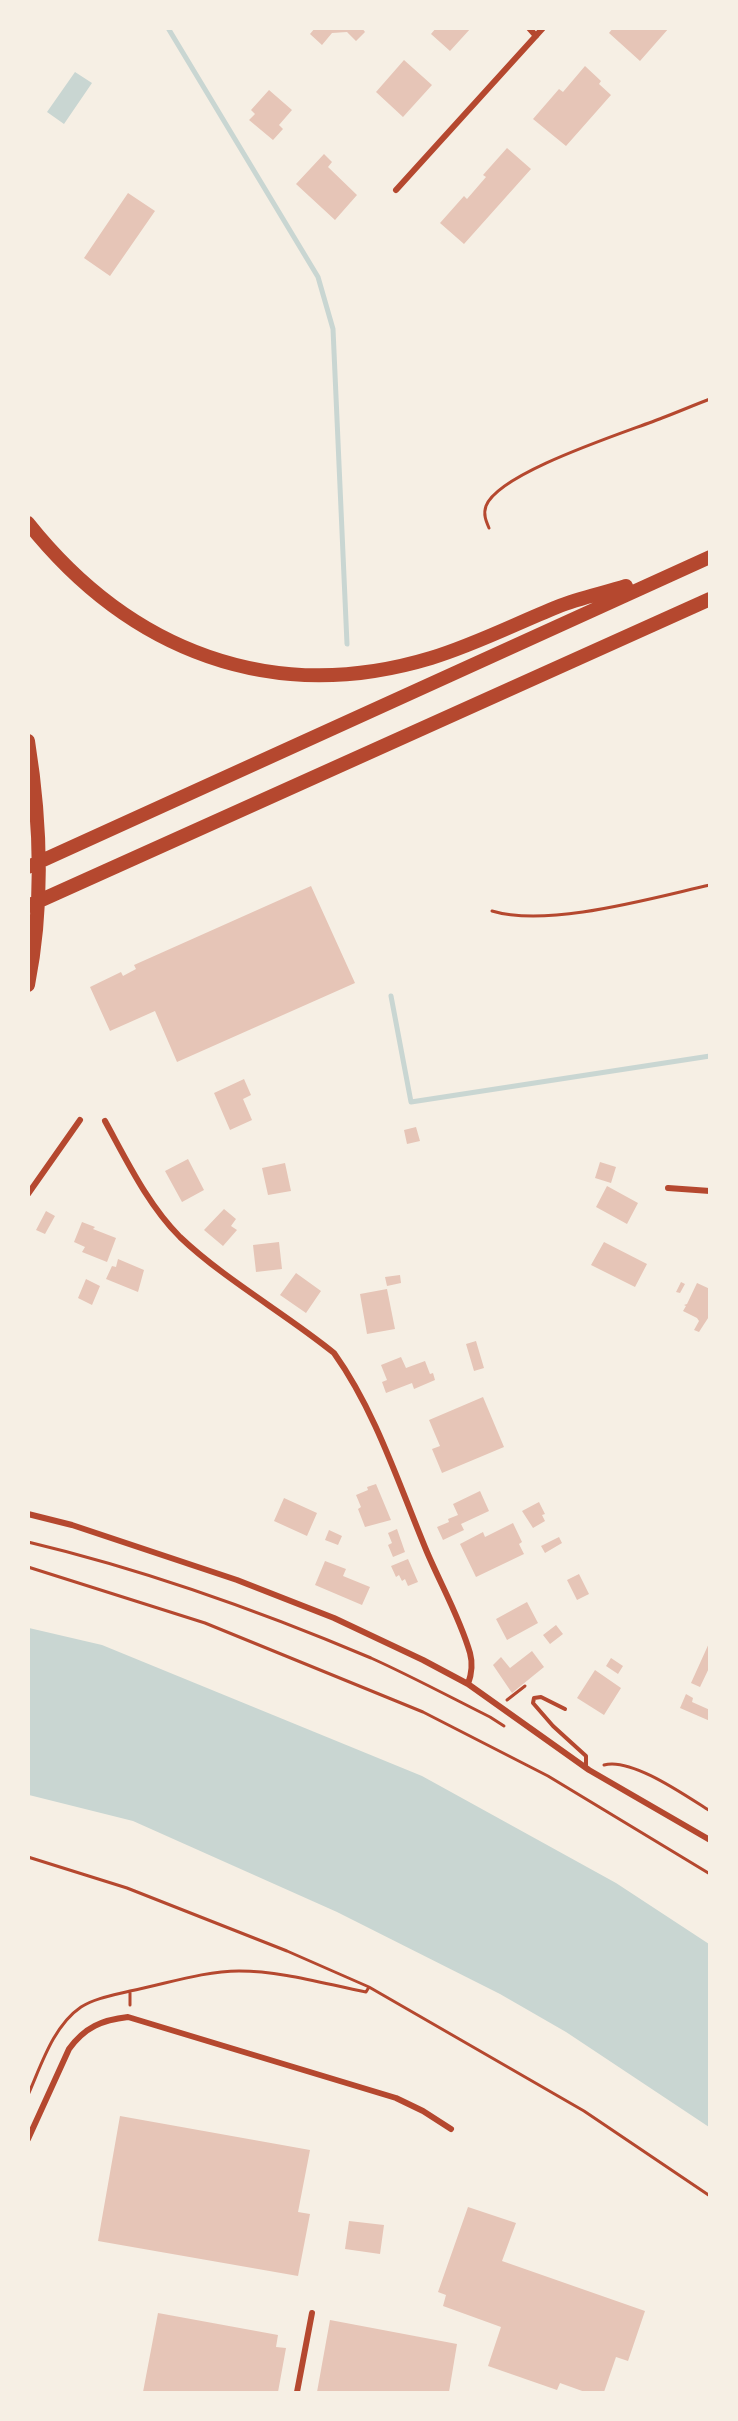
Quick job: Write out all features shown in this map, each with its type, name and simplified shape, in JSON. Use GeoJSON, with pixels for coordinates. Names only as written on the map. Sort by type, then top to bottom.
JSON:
{"type":"FeatureCollection","features":[{"type":"Feature","properties":{"kind":"highway"},"geometry":{"type":"LineString","coordinates":[[28,523],[82,581],[131,620],[156,635],[183,649],[237,665],[300,674],[361,672],[430,658],[467,646],[559,606],[675,572]]}},
{"type":"Feature","properties":{"kind":"highway"},"geometry":{"type":"LineString","coordinates":[[28,867],[710,556]]}},
{"type":"Feature","properties":{"kind":"highway"},"geometry":{"type":"LineString","coordinates":[[28,906],[710,599]]}},
{"type":"Feature","properties":{"kind":"highway"},"geometry":{"type":"LineString","coordinates":[[28,741],[35,784],[40,841],[34,954],[28,985]]}},
{"type":"Feature","properties":{"kind":"street"},"geometry":{"type":"LineString","coordinates":[[529,28],[536,36]]}},
{"type":"Feature","properties":{"kind":"street"},"geometry":{"type":"LineString","coordinates":[[396,190],[543,28]]}},
{"type":"Feature","properties":{"kind":"street"},"geometry":{"type":"LineString","coordinates":[[28,1194],[80,1120]]}},
{"type":"Feature","properties":{"kind":"street"},"geometry":{"type":"LineString","coordinates":[[105,1121],[141,1185],[180,1236],[211,1262],[334,1353],[347,1371],[373,1421],[459,1622],[472,1663],[472,1675],[468,1684]]}},
{"type":"Feature","properties":{"kind":"street"},"geometry":{"type":"LineString","coordinates":[[668,1188],[710,1191]]}},
{"type":"Feature","properties":{"kind":"street"},"geometry":{"type":"LineString","coordinates":[[28,1514],[82,1528],[237,1580],[334,1618],[423,1660],[468,1684],[587,1769],[710,1840]]}},
{"type":"Feature","properties":{"kind":"street"},"geometry":{"type":"LineString","coordinates":[[28,2139],[69,2049],[78,2037],[90,2027],[104,2021],[128,2017],[396,2098],[423,2111],[451,2129]]}},
{"type":"Feature","properties":{"kind":"street"},"geometry":{"type":"LineString","coordinates":[[297,2392],[312,2313]]}},
{"type":"Feature","properties":{"kind":"lane"},"geometry":{"type":"LineString","coordinates":[[565,1709],[541,1696],[534,1698],[533,1703],[553,1726],[586,1756],[587,1769]]}},
{"type":"Feature","properties":{"kind":"path"},"geometry":{"type":"LineString","coordinates":[[489,528],[484,516],[486,506],[494,495],[513,481],[584,447],[710,399]]}},
{"type":"Feature","properties":{"kind":"path"},"geometry":{"type":"LineString","coordinates":[[492,911],[507,915],[555,915],[710,885]]}},
{"type":"Feature","properties":{"kind":"path"},"geometry":{"type":"LineString","coordinates":[[28,1542],[110,1563],[204,1593],[282,1622],[410,1677],[490,1716],[516,1734],[524,1726]]}},
{"type":"Feature","properties":{"kind":"path"},"geometry":{"type":"LineString","coordinates":[[28,1567],[205,1623],[314,1665],[423,1712],[548,1776],[710,1874]]}},
{"type":"Feature","properties":{"kind":"path"},"geometry":{"type":"LineString","coordinates":[[507,1701],[525,1686]]}},
{"type":"Feature","properties":{"kind":"path"},"geometry":{"type":"LineString","coordinates":[[587,1769],[613,1762],[657,1778],[710,1811]]}},
{"type":"Feature","properties":{"kind":"path"},"geometry":{"type":"LineString","coordinates":[[28,1857],[127,1888],[287,1951],[369,1987],[584,2111],[710,2196]]}},
{"type":"Feature","properties":{"kind":"path"},"geometry":{"type":"LineString","coordinates":[[130,1991],[208,1974],[238,1971],[266,1973],[366,1992],[369,1987]]}},
{"type":"Feature","properties":{"kind":"shaded area"},"geometry":{"type":"Polygon","coordinates":[[[75,72],[92,83],[64,124],[47,112],[75,72]]]}},
{"type":"Feature","properties":{"kind":"shaded area"},"geometry":{"type":"Polygon","coordinates":[[[29,1628],[102,1645],[422,1776],[616,1883],[709,1944],[709,2127],[566,2032],[500,1994],[337,1912],[133,1821],[29,1795],[29,1628]]]}},
{"type":"Feature","properties":{"kind":"building"},"geometry":{"type":"Polygon","coordinates":[[[315,28],[362,28],[365,32],[356,41],[347,32],[332,33],[322,45],[310,34],[315,28]]]}},
{"type":"Feature","properties":{"kind":"building"},"geometry":{"type":"Polygon","coordinates":[[[436,28],[471,28],[450,51],[431,34],[436,28]]]}},
{"type":"Feature","properties":{"kind":"building"},"geometry":{"type":"Polygon","coordinates":[[[613,28],[669,28],[640,61],[609,33],[613,28]]]}},
{"type":"Feature","properties":{"kind":"building"},"geometry":{"type":"Polygon","coordinates":[[[404,60],[432,85],[403,117],[376,92],[404,60]]]}},
{"type":"Feature","properties":{"kind":"building"},"geometry":{"type":"Polygon","coordinates":[[[585,66],[601,81],[599,84],[611,95],[566,146],[533,119],[559,89],[563,92],[585,66]]]}},
{"type":"Feature","properties":{"kind":"building"},"geometry":{"type":"Polygon","coordinates":[[[269,90],[292,110],[279,125],[283,129],[273,140],[249,120],[255,114],[251,110],[269,90]]]}},
{"type":"Feature","properties":{"kind":"building"},"geometry":{"type":"Polygon","coordinates":[[[507,148],[531,169],[464,244],[440,223],[464,196],[467,199],[486,177],[483,175],[507,148]]]}},
{"type":"Feature","properties":{"kind":"building"},"geometry":{"type":"Polygon","coordinates":[[[324,154],[332,162],[328,167],[357,195],[335,220],[296,184],[324,154]]]}},
{"type":"Feature","properties":{"kind":"building"},"geometry":{"type":"Polygon","coordinates":[[[128,193],[155,211],[110,276],[84,258],[128,193]]]}},
{"type":"Feature","properties":{"kind":"building"},"geometry":{"type":"Polygon","coordinates":[[[311,886],[355,983],[177,1062],[155,1011],[110,1031],[90,987],[121,972],[123,976],[136,969],[134,965],[311,886]]]}},
{"type":"Feature","properties":{"kind":"building"},"geometry":{"type":"Polygon","coordinates":[[[244,1079],[251,1095],[243,1099],[252,1120],[230,1130],[214,1093],[244,1079]]]}},
{"type":"Feature","properties":{"kind":"building"},"geometry":{"type":"Polygon","coordinates":[[[416,1127],[420,1141],[407,1144],[404,1130],[416,1127]]]}},
{"type":"Feature","properties":{"kind":"building"},"geometry":{"type":"Polygon","coordinates":[[[188,1159],[204,1190],[182,1202],[165,1171],[188,1159]]]}},
{"type":"Feature","properties":{"kind":"building"},"geometry":{"type":"Polygon","coordinates":[[[600,1162],[616,1167],[611,1183],[595,1178],[600,1162]]]}},
{"type":"Feature","properties":{"kind":"building"},"geometry":{"type":"Polygon","coordinates":[[[285,1163],[291,1191],[268,1195],[262,1168],[285,1163]]]}},
{"type":"Feature","properties":{"kind":"building"},"geometry":{"type":"Polygon","coordinates":[[[607,1186],[638,1203],[627,1224],[596,1207],[607,1186]]]}},
{"type":"Feature","properties":{"kind":"building"},"geometry":{"type":"Polygon","coordinates":[[[224,1209],[236,1219],[231,1226],[237,1230],[223,1246],[204,1230],[224,1209]]]}},
{"type":"Feature","properties":{"kind":"building"},"geometry":{"type":"Polygon","coordinates":[[[46,1211],[55,1216],[45,1234],[36,1230],[46,1211]]]}},
{"type":"Feature","properties":{"kind":"building"},"geometry":{"type":"Polygon","coordinates":[[[82,1222],[116,1238],[107,1262],[82,1252],[85,1247],[74,1242],[82,1222]]]}},
{"type":"Feature","properties":{"kind":"building"},"geometry":{"type":"Polygon","coordinates":[[[279,1242],[282,1269],[256,1272],[253,1245],[279,1242]]]}},
{"type":"Feature","properties":{"kind":"building"},"geometry":{"type":"Polygon","coordinates":[[[604,1242],[647,1264],[635,1287],[591,1265],[604,1242]]]}},
{"type":"Feature","properties":{"kind":"building"},"geometry":{"type":"Polygon","coordinates":[[[118,1259],[144,1270],[138,1292],[106,1279],[112,1266],[116,1267],[118,1259]]]}},
{"type":"Feature","properties":{"kind":"building"},"geometry":{"type":"Polygon","coordinates":[[[296,1273],[321,1291],[306,1313],[280,1295],[296,1273]]]}},
{"type":"Feature","properties":{"kind":"building"},"geometry":{"type":"Polygon","coordinates":[[[400,1275],[401,1283],[387,1286],[385,1277],[400,1275]]]}},
{"type":"Feature","properties":{"kind":"building"},"geometry":{"type":"Polygon","coordinates":[[[86,1279],[100,1286],[92,1305],[78,1298],[86,1279]]]}},
{"type":"Feature","properties":{"kind":"building"},"geometry":{"type":"Polygon","coordinates":[[[681,1282],[685,1284],[680,1293],[676,1292],[681,1282]]]}},
{"type":"Feature","properties":{"kind":"building"},"geometry":{"type":"Polygon","coordinates":[[[697,1283],[710,1289],[710,1315],[699,1332],[694,1330],[699,1321],[697,1318],[683,1311],[697,1283]]]}},
{"type":"Feature","properties":{"kind":"building"},"geometry":{"type":"Polygon","coordinates":[[[387,1289],[395,1329],[367,1334],[360,1294],[387,1289]]]}},
{"type":"Feature","properties":{"kind":"building"},"geometry":{"type":"Polygon","coordinates":[[[476,1341],[484,1368],[474,1371],[466,1344],[476,1341]]]}},
{"type":"Feature","properties":{"kind":"building"},"geometry":{"type":"Polygon","coordinates":[[[401,1357],[406,1368],[425,1361],[435,1380],[414,1389],[412,1383],[386,1393],[382,1382],[387,1380],[381,1365],[401,1357]]]}},
{"type":"Feature","properties":{"kind":"building"},"geometry":{"type":"Polygon","coordinates":[[[483,1397],[504,1447],[442,1473],[432,1449],[440,1446],[429,1420],[483,1397]]]}},
{"type":"Feature","properties":{"kind":"building"},"geometry":{"type":"Polygon","coordinates":[[[376,1484],[391,1520],[365,1527],[358,1509],[361,1507],[356,1495],[376,1484]]]}},
{"type":"Feature","properties":{"kind":"building"},"geometry":{"type":"Polygon","coordinates":[[[480,1491],[489,1511],[461,1524],[464,1530],[443,1540],[437,1527],[458,1515],[453,1504],[480,1491]]]}},
{"type":"Feature","properties":{"kind":"building"},"geometry":{"type":"Polygon","coordinates":[[[284,1498],[317,1513],[307,1536],[274,1521],[284,1498]]]}},
{"type":"Feature","properties":{"kind":"building"},"geometry":{"type":"Polygon","coordinates":[[[539,1502],[545,1514],[542,1515],[545,1521],[533,1528],[522,1511],[539,1502]]]}},
{"type":"Feature","properties":{"kind":"building"},"geometry":{"type":"Polygon","coordinates":[[[513,1523],[522,1542],[519,1544],[524,1554],[476,1577],[460,1544],[483,1532],[485,1537],[513,1523]]]}},
{"type":"Feature","properties":{"kind":"building"},"geometry":{"type":"Polygon","coordinates":[[[397,1529],[405,1552],[393,1557],[388,1545],[392,1543],[388,1533],[397,1529]]]}},
{"type":"Feature","properties":{"kind":"building"},"geometry":{"type":"Polygon","coordinates":[[[329,1530],[342,1536],[338,1545],[325,1540],[329,1530]]]}},
{"type":"Feature","properties":{"kind":"building"},"geometry":{"type":"Polygon","coordinates":[[[559,1537],[562,1543],[545,1553],[541,1546],[559,1537]]]}},
{"type":"Feature","properties":{"kind":"building"},"geometry":{"type":"Polygon","coordinates":[[[408,1559],[418,1582],[408,1586],[405,1579],[402,1581],[399,1575],[396,1577],[391,1566],[408,1559]]]}},
{"type":"Feature","properties":{"kind":"building"},"geometry":{"type":"Polygon","coordinates":[[[325,1561],[346,1569],[343,1576],[370,1587],[362,1605],[315,1585],[325,1561]]]}},
{"type":"Feature","properties":{"kind":"building"},"geometry":{"type":"Polygon","coordinates":[[[579,1574],[589,1594],[577,1600],[567,1580],[579,1574]]]}},
{"type":"Feature","properties":{"kind":"building"},"geometry":{"type":"Polygon","coordinates":[[[527,1602],[538,1623],[507,1640],[496,1619],[527,1602]]]}},
{"type":"Feature","properties":{"kind":"building"},"geometry":{"type":"Polygon","coordinates":[[[556,1625],[563,1634],[550,1644],[543,1635],[556,1625]]]}},
{"type":"Feature","properties":{"kind":"building"},"geometry":{"type":"Polygon","coordinates":[[[710,1641],[710,1666],[700,1687],[691,1683],[710,1641]]]}},
{"type":"Feature","properties":{"kind":"building"},"geometry":{"type":"Polygon","coordinates":[[[532,1651],[544,1667],[512,1693],[493,1665],[501,1657],[510,1668],[532,1651]]]}},
{"type":"Feature","properties":{"kind":"building"},"geometry":{"type":"Polygon","coordinates":[[[611,1658],[623,1666],[618,1674],[606,1666],[611,1658]]]}},
{"type":"Feature","properties":{"kind":"building"},"geometry":{"type":"Polygon","coordinates":[[[595,1670],[621,1688],[604,1715],[577,1698],[595,1670]]]}},
{"type":"Feature","properties":{"kind":"building"},"geometry":{"type":"Polygon","coordinates":[[[686,1694],[693,1698],[692,1702],[710,1710],[710,1721],[680,1708],[686,1694]]]}},
{"type":"Feature","properties":{"kind":"building"},"geometry":{"type":"Polygon","coordinates":[[[120,2116],[310,2150],[298,2212],[310,2214],[298,2276],[98,2241],[120,2116]]]}},
{"type":"Feature","properties":{"kind":"building"},"geometry":{"type":"Polygon","coordinates":[[[468,2207],[516,2223],[502,2261],[645,2311],[628,2361],[616,2357],[604,2392],[585,2392],[560,2383],[557,2390],[488,2366],[501,2327],[443,2306],[446,2295],[438,2292],[468,2207]]]}},
{"type":"Feature","properties":{"kind":"building"},"geometry":{"type":"Polygon","coordinates":[[[349,2221],[384,2225],[380,2254],[345,2249],[349,2221]]]}},
{"type":"Feature","properties":{"kind":"building"},"geometry":{"type":"Polygon","coordinates":[[[158,2313],[278,2335],[276,2347],[286,2348],[278,2392],[143,2392],[158,2313]]]}},
{"type":"Feature","properties":{"kind":"building"},"geometry":{"type":"Polygon","coordinates":[[[330,2320],[457,2344],[449,2392],[317,2392],[330,2320]]]}},
{"type":"Feature","properties":{"kind":"waterway"},"geometry":{"type":"LineString","coordinates":[[168,28],[318,277],[333,329],[347,644]]}},
{"type":"Feature","properties":{"kind":"waterway"},"geometry":{"type":"LineString","coordinates":[[391,996],[411,1102],[710,1056]]}}]}
